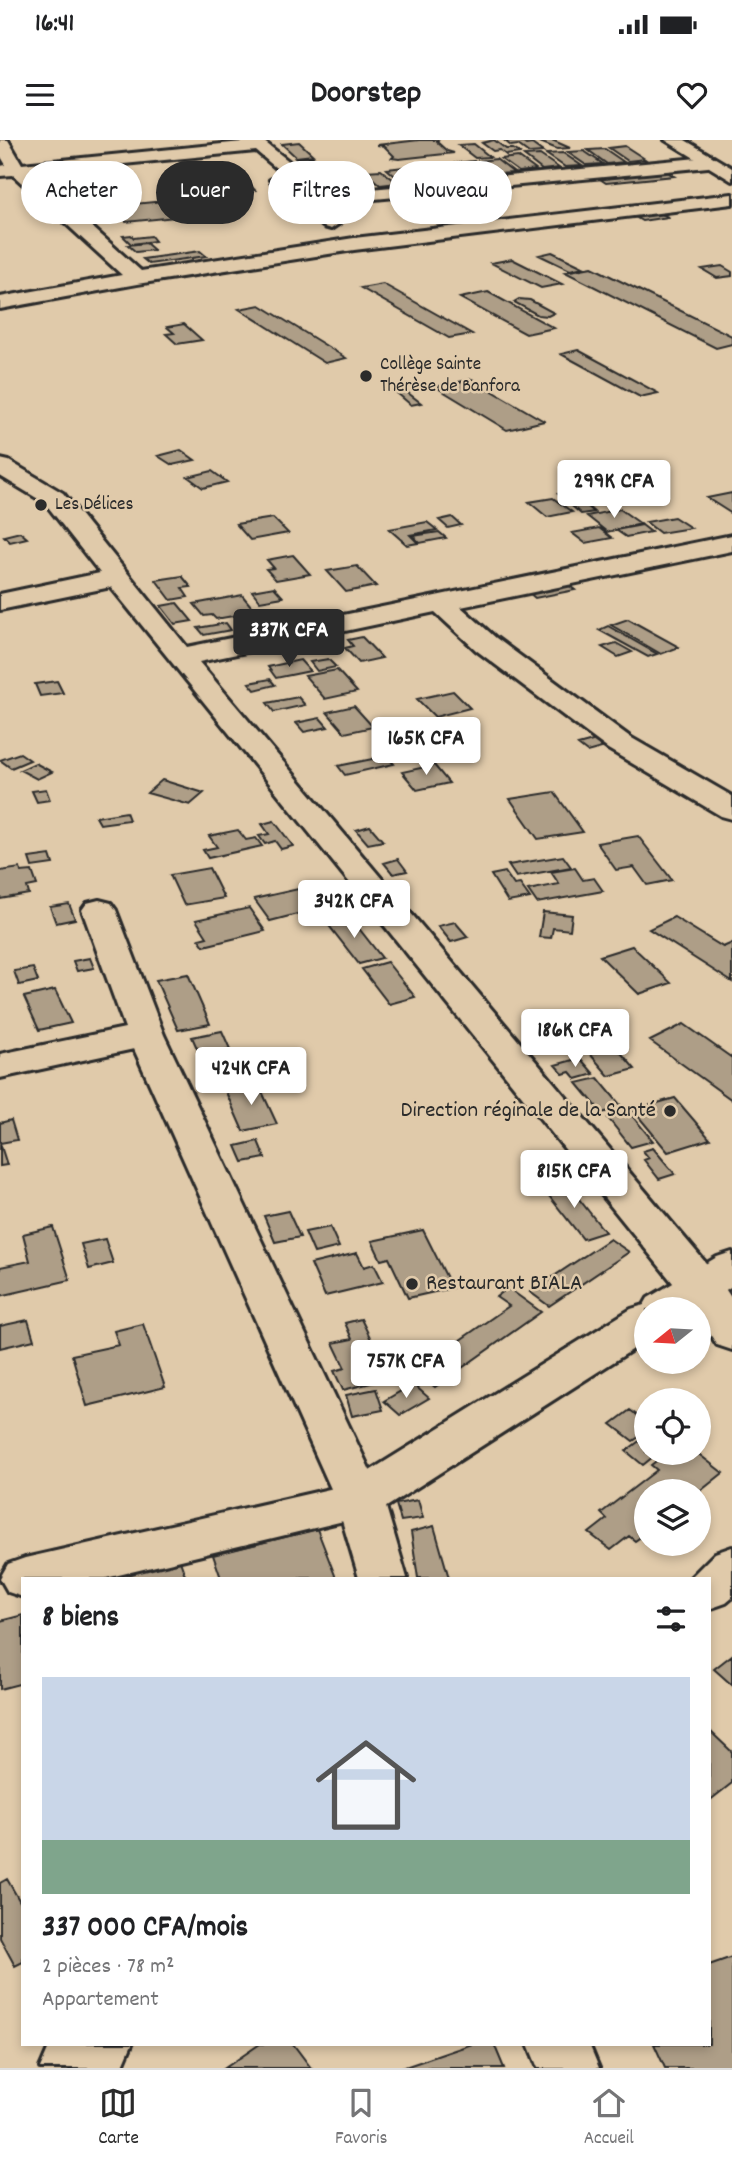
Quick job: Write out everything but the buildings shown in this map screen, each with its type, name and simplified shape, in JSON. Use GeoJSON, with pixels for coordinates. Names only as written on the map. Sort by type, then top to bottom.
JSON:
{"type":"FeatureCollection","features":[{"type":"Feature","properties":{"kind":"street"},"geometry":{"type":"LineString","coordinates":[[0,140],[8,170],[137,278]]}},
{"type":"Feature","properties":{"kind":"street"},"geometry":{"type":"LineString","coordinates":[[673,140],[732,176]]}},
{"type":"Feature","properties":{"kind":"street"},"geometry":{"type":"LineString","coordinates":[[8,170],[255,143],[278,161]]}},
{"type":"Feature","properties":{"kind":"street"},"geometry":{"type":"LineString","coordinates":[[375,194],[708,162]]}},
{"type":"Feature","properties":{"kind":"street"},"geometry":{"type":"LineString","coordinates":[[0,303],[137,278],[354,244],[732,199]]}},
{"type":"Feature","properties":{"kind":"street"},"geometry":{"type":"LineString","coordinates":[[331,224],[354,244]]}},
{"type":"Feature","properties":{"kind":"street"},"geometry":{"type":"LineString","coordinates":[[0,466],[54,498],[180,657],[717,1276],[732,1334]]}},
{"type":"Feature","properties":{"kind":"street"},"geometry":{"type":"LineString","coordinates":[[180,657],[732,543]]}},
{"type":"Feature","properties":{"kind":"street"},"geometry":{"type":"LineString","coordinates":[[0,602],[116,579]]}},
{"type":"Feature","properties":{"kind":"street"},"geometry":{"type":"LineString","coordinates":[[441,603],[486,644],[619,743],[732,809]]}},
{"type":"Feature","properties":{"kind":"street"},"geometry":{"type":"LineString","coordinates":[[99,909],[146,1035],[360,1500],[383,1577]]}},
{"type":"Feature","properties":{"kind":"street"},"geometry":{"type":"LineString","coordinates":[[0,1066],[146,1035]]}},
{"type":"Feature","properties":{"kind":"street"},"geometry":{"type":"LineString","coordinates":[[683,1297],[717,1276]]}},
{"type":"Feature","properties":{"kind":"street"},"geometry":{"type":"LineString","coordinates":[[33,1577],[360,1500],[634,1328]]}},
{"type":"Feature","properties":{"kind":"street"},"geometry":{"type":"LineString","coordinates":[[711,1587],[732,1567]]}},
{"type":"Feature","properties":{"kind":"street"},"geometry":{"type":"LineString","coordinates":[[0,1584],[21,1580]]}},
{"type":"Feature","properties":{"kind":"street"},"geometry":{"type":"LineString","coordinates":[[70,2068],[99,2046]]}},
{"type":"Feature","properties":{"kind":"street"},"geometry":{"type":"LineString","coordinates":[[559,2046],[569,2068]]}},
{"type":"Feature","properties":{"kind":"place","name":"Collège Sainte Thérèse de Banfora"},"geometry":{"type":"Point","coordinates":[366,376]}},
{"type":"Feature","properties":{"kind":"place","name":"Les Délices"},"geometry":{"type":"Point","coordinates":[41,505]}},
{"type":"Feature","properties":{"kind":"place","name":"Direction réginale de la Santé"},"geometry":{"type":"Point","coordinates":[670,1111]}},
{"type":"Feature","properties":{"kind":"place","name":"Restaurant BIALA"},"geometry":{"type":"Point","coordinates":[412,1284]}}]}
